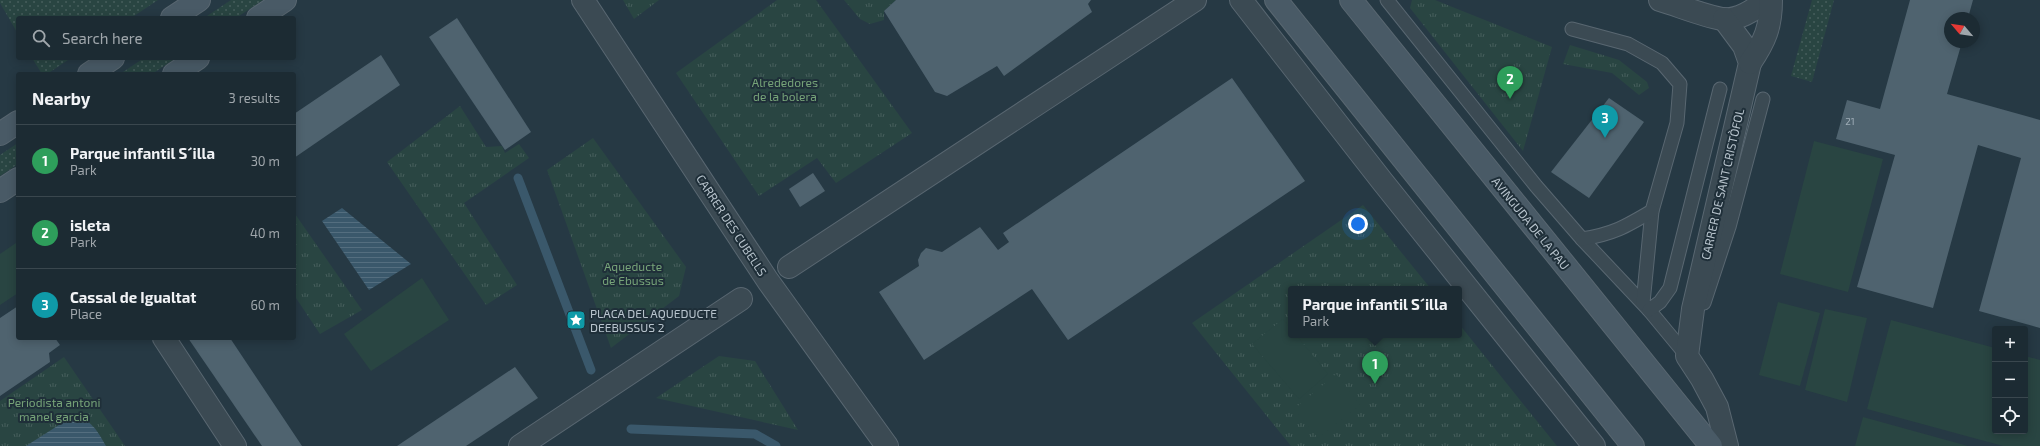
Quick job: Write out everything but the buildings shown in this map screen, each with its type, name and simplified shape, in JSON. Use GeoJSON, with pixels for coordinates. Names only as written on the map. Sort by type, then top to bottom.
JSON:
{"type":"FeatureCollection","features":[{"type":"Feature","properties":{"kind":"main road"},"geometry":{"type":"LineString","coordinates":[[175,16],[199,0]]}},
{"type":"Feature","properties":{"kind":"main road"},"geometry":{"type":"LineString","coordinates":[[261,16],[285,0]]}},
{"type":"Feature","properties":{"kind":"main road"},"geometry":{"type":"LineString","coordinates":[[1276,0],[1633,446]]}},
{"type":"Feature","properties":{"kind":"main road","name":"AVINGUDA DE LA PAU"},"geometry":{"type":"LineString","coordinates":[[1351,0],[1711,446]]}},
{"type":"Feature","properties":{"kind":"main road"},"geometry":{"type":"LineString","coordinates":[[92,72],[110,60]]}},
{"type":"Feature","properties":{"kind":"main road"},"geometry":{"type":"LineString","coordinates":[[177,72],[195,60]]}},
{"type":"Feature","properties":{"kind":"main road"},"geometry":{"type":"LineString","coordinates":[[0,134],[16,123]]}},
{"type":"Feature","properties":{"kind":"main road"},"geometry":{"type":"LineString","coordinates":[[0,192],[16,180]]}},
{"type":"Feature","properties":{"kind":"street","name":"CARRER DES CUBELLS"},"geometry":{"type":"LineString","coordinates":[[583,0],[768,281],[887,446]]}},
{"type":"Feature","properties":{"kind":"street"},"geometry":{"type":"LineString","coordinates":[[789,267],[1195,0]]}},
{"type":"Feature","properties":{"kind":"street"},"geometry":{"type":"LineString","coordinates":[[1241,0],[1382,181],[1594,446]]}},
{"type":"Feature","properties":{"kind":"street"},"geometry":{"type":"LineString","coordinates":[[1660,0],[1724,19],[1744,15],[1760,5],[1763,0]]}},
{"type":"Feature","properties":{"kind":"street"},"geometry":{"type":"LineString","coordinates":[[1750,63],[1761,46],[1771,20],[1771,0]]}},
{"type":"Feature","properties":{"kind":"street"},"geometry":{"type":"LineString","coordinates":[[1724,19],[1744,46],[1750,63]]}},
{"type":"Feature","properties":{"kind":"street","name":"CARRER DE SANT CRISTÒFOL"},"geometry":{"type":"LineString","coordinates":[[1687,356],[1693,309],[1750,63]]}},
{"type":"Feature","properties":{"kind":"street"},"geometry":{"type":"LineString","coordinates":[[520,446],[741,299]]}},
{"type":"Feature","properties":{"kind":"street"},"geometry":{"type":"LineString","coordinates":[[165,340],[236,446]]}},
{"type":"Feature","properties":{"kind":"street"},"geometry":{"type":"LineString","coordinates":[[1687,356],[1702,379],[1717,407],[1726,446]]}},
{"type":"Feature","properties":{"kind":"lane"},"geometry":{"type":"LineString","coordinates":[[1387,0],[1531,180],[1582,239],[1646,307],[1687,356]]}},
{"type":"Feature","properties":{"kind":"lane"},"geometry":{"type":"LineString","coordinates":[[1572,29],[1628,44],[1662,63],[1680,84],[1677,123],[1652,211],[1646,307]]}},
{"type":"Feature","properties":{"kind":"lane"},"geometry":{"type":"LineString","coordinates":[[1646,307],[1660,302],[1670,288],[1720,89]]}},
{"type":"Feature","properties":{"kind":"lane"},"geometry":{"type":"LineString","coordinates":[[1687,356],[1728,228],[1763,99]]}},
{"type":"Feature","properties":{"kind":"lane"},"geometry":{"type":"LineString","coordinates":[[1582,239],[1604,236],[1621,229],[1652,211]]}},
{"type":"Feature","properties":{"kind":"green space"},"geometry":{"type":"Polygon","coordinates":[[[0,0],[158,0],[134,16],[16,16],[16,31],[0,3],[0,0]]]}},
{"type":"Feature","properties":{"kind":"green space"},"geometry":{"type":"Polygon","coordinates":[[[231,0],[263,0],[239,16],[207,16],[231,0]]]}},
{"type":"Feature","properties":{"kind":"green space"},"geometry":{"type":"Polygon","coordinates":[[[623,0],[659,0],[634,19],[623,0]]]}},
{"type":"Feature","properties":{"kind":"green space","name":"Alrededores de la bolera"},"geometry":{"type":"Polygon","coordinates":[[[777,0],[816,0],[912,133],[836,183],[817,158],[759,196],[676,73],[777,0]]]}},
{"type":"Feature","properties":{"kind":"green space"},"geometry":{"type":"Polygon","coordinates":[[[844,0],[896,0],[884,11],[884,20],[870,24],[860,19],[844,0]]]}},
{"type":"Feature","properties":{"kind":"green space"},"geometry":{"type":"Polygon","coordinates":[[[1412,0],[1435,0],[1552,47],[1523,151],[1410,8],[1412,0]]]}},
{"type":"Feature","properties":{"kind":"green space"},"geometry":{"type":"Polygon","coordinates":[[[1812,0],[1834,0],[1812,82],[1791,76],[1812,0]]]}},
{"type":"Feature","properties":{"kind":"green space"},"geometry":{"type":"Polygon","coordinates":[[[1570,45],[1619,60],[1647,82],[1649,88],[1639,95],[1612,73],[1563,64],[1570,45]]]}},
{"type":"Feature","properties":{"kind":"green space"},"geometry":{"type":"Polygon","coordinates":[[[33,60],[68,60],[50,72],[41,72],[33,60]]]}},
{"type":"Feature","properties":{"kind":"green space"},"geometry":{"type":"Polygon","coordinates":[[[141,60],[173,60],[155,72],[123,72],[141,60]]]}},
{"type":"Feature","properties":{"kind":"green space"},"geometry":{"type":"Polygon","coordinates":[[[460,106],[486,147],[502,146],[505,153],[519,144],[529,158],[464,203],[517,285],[486,305],[387,162],[460,106]]]}},
{"type":"Feature","properties":{"kind":"green space","name":"Aqueducte de Ebussus"},"geometry":{"type":"Polygon","coordinates":[[[593,138],[686,267],[679,296],[611,348],[547,170],[593,138]]]}},
{"type":"Feature","properties":{"kind":"green space"},"geometry":{"type":"Polygon","coordinates":[[[1814,141],[1883,159],[1848,292],[1780,274],[1814,141]]]}},
{"type":"Feature","properties":{"kind":"green space"},"geometry":{"type":"Polygon","coordinates":[[[16,144],[16,165],[0,176],[0,155],[16,144]]]}},
{"type":"Feature","properties":{"kind":"green space"},"geometry":{"type":"Polygon","coordinates":[[[1363,205],[1429,286],[1288,286],[1288,338],[1462,338],[1462,328],[1557,446],[1291,446],[1192,323],[1363,205]]]}},
{"type":"Feature","properties":{"kind":"green space"},"geometry":{"type":"Polygon","coordinates":[[[296,215],[362,310],[320,334],[296,298],[296,215]]]}},
{"type":"Feature","properties":{"kind":"green space"},"geometry":{"type":"Polygon","coordinates":[[[16,243],[16,294],[0,305],[0,254],[16,243]]]}},
{"type":"Feature","properties":{"kind":"green space"},"geometry":{"type":"Polygon","coordinates":[[[422,278],[449,320],[371,371],[344,334],[422,278]]]}},
{"type":"Feature","properties":{"kind":"green space"},"geometry":{"type":"Polygon","coordinates":[[[1778,302],[1820,313],[1800,386],[1759,375],[1778,302]]]}},
{"type":"Feature","properties":{"kind":"green space"},"geometry":{"type":"Polygon","coordinates":[[[1825,309],[1867,318],[1847,402],[1805,390],[1825,309]]]}},
{"type":"Feature","properties":{"kind":"green space"},"geometry":{"type":"Polygon","coordinates":[[[1283,319],[1288,325],[1288,338],[1298,338],[1328,374],[1299,399],[1252,344],[1283,319]]]}},
{"type":"Feature","properties":{"kind":"green space"},"geometry":{"type":"Polygon","coordinates":[[[1891,320],[1992,347],[1992,434],[2028,434],[2028,357],[2040,360],[2040,446],[2003,446],[1867,409],[1891,320]]]}},
{"type":"Feature","properties":{"kind":"green space"},"geometry":{"type":"Polygon","coordinates":[[[719,356],[755,361],[798,430],[656,398],[719,356]]]}},
{"type":"Feature","properties":{"kind":"green space","name":"Periodista antoni manel garcia"},"geometry":{"type":"Polygon","coordinates":[[[64,357],[125,446],[0,446],[0,401],[64,357]]]}},
{"type":"Feature","properties":{"kind":"green space"},"geometry":{"type":"Polygon","coordinates":[[[1336,374],[1360,405],[1318,438],[1294,409],[1336,374]]]}},
{"type":"Feature","properties":{"kind":"green space"},"geometry":{"type":"Polygon","coordinates":[[[1863,417],[1968,446],[1855,446],[1863,417]]]}},
{"type":"Feature","properties":{"kind":"water"},"geometry":{"type":"Polygon","coordinates":[[[342,208],[411,264],[369,290],[322,221],[342,208]]]}},
{"type":"Feature","properties":{"kind":"water"},"geometry":{"type":"Polygon","coordinates":[[[73,416],[79,417],[93,426],[106,446],[26,446],[73,416]]]}},
{"type":"Feature","properties":{"kind":"waterway"},"geometry":{"type":"LineString","coordinates":[[518,178],[591,370]]}},
{"type":"Feature","properties":{"kind":"waterway"},"geometry":{"type":"LineString","coordinates":[[631,429],[755,434],[776,446]]}},
{"type":"Feature","properties":{"kind":"place","name":"isleta"},"geometry":{"type":"Point","coordinates":[1510,99]}},
{"type":"Feature","properties":{"kind":"place","name":"Cassal de Igualtat"},"geometry":{"type":"Point","coordinates":[1605,138]}},
{"type":"Feature","properties":{"kind":"place","name":"PLACA DEL AQUEDUCTE DEEBUSSUS 2"},"geometry":{"type":"Point","coordinates":[576,320]}},
{"type":"Feature","properties":{"kind":"place","name":"Parque infantil S´illa"},"geometry":{"type":"Point","coordinates":[1375,384]}}]}
